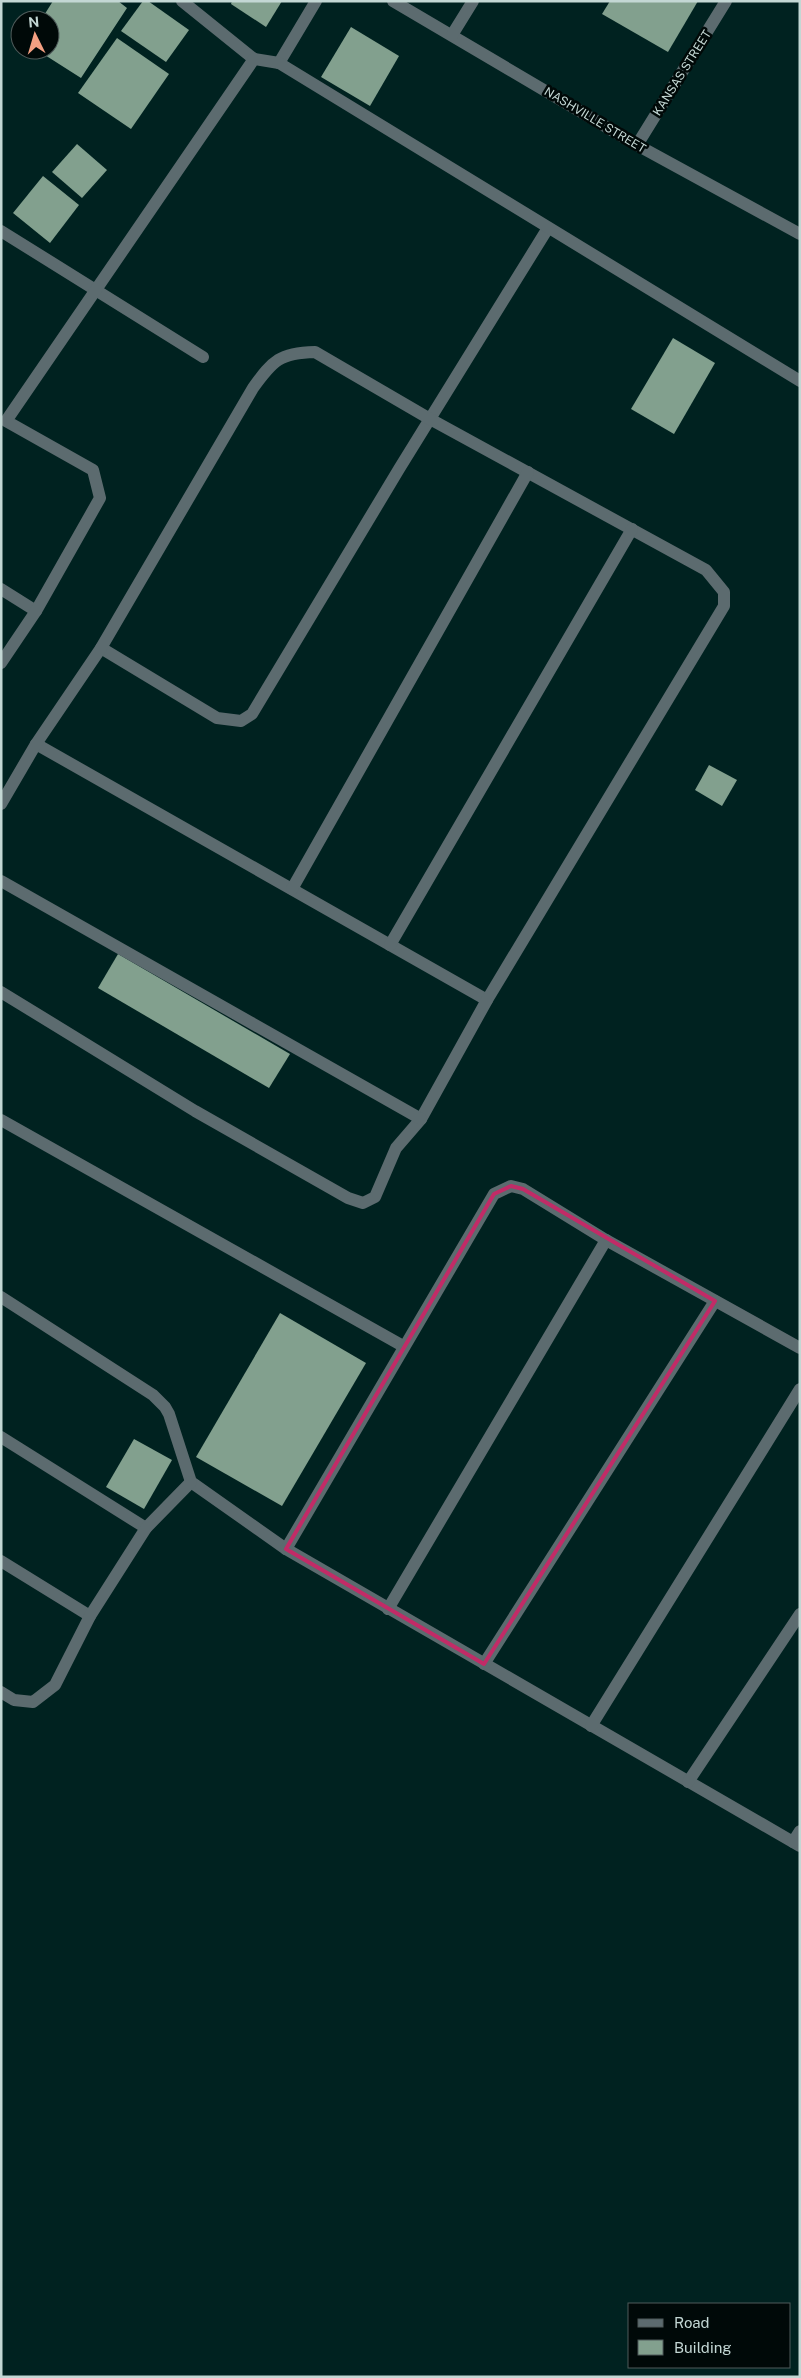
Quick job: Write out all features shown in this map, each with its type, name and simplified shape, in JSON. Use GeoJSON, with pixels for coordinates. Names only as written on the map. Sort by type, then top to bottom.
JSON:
{"type":"FeatureCollection","features":[{"type":"Feature","properties":{"kind":"street"},"geometry":{"type":"LineString","coordinates":[[182,1],[254,59],[279,63],[800,381]]}},
{"type":"Feature","properties":{"kind":"street"},"geometry":{"type":"LineString","coordinates":[[279,63],[316,1]]}},
{"type":"Feature","properties":{"kind":"street","name":"NASHVILLE STREET"},"geometry":{"type":"LineString","coordinates":[[393,1],[637,145],[800,234]]}},
{"type":"Feature","properties":{"kind":"street"},"geometry":{"type":"LineString","coordinates":[[452,35],[473,1]]}},
{"type":"Feature","properties":{"kind":"street","name":"KANSAS STREET"},"geometry":{"type":"LineString","coordinates":[[637,145],[726,1]]}},
{"type":"Feature","properties":{"kind":"street"},"geometry":{"type":"LineString","coordinates":[[1,663],[36,611],[100,498],[99,484],[93,470],[4,420],[96,290],[254,59]]}},
{"type":"Feature","properties":{"kind":"street"},"geometry":{"type":"LineString","coordinates":[[101,648],[217,718],[241,720],[252,714],[430,418],[548,228]]}},
{"type":"Feature","properties":{"kind":"street"},"geometry":{"type":"LineString","coordinates":[[1,231],[203,357]]}},
{"type":"Feature","properties":{"kind":"street"},"geometry":{"type":"LineString","coordinates":[[1,804],[36,744],[101,648],[253,388],[270,365],[294,353],[315,352],[430,418],[706,570],[724,592],[724,606],[487,1000],[421,1119],[396,1148],[375,1196],[362,1203],[348,1198],[195,1111],[1,992]]}},
{"type":"Feature","properties":{"kind":"street"},"geometry":{"type":"LineString","coordinates":[[292,889],[528,472]]}},
{"type":"Feature","properties":{"kind":"street"},"geometry":{"type":"LineString","coordinates":[[390,944],[632,529]]}},
{"type":"Feature","properties":{"kind":"street"},"geometry":{"type":"LineString","coordinates":[[1,590],[36,611]]}},
{"type":"Feature","properties":{"kind":"street"},"geometry":{"type":"LineString","coordinates":[[36,744],[487,1000]]}},
{"type":"Feature","properties":{"kind":"street"},"geometry":{"type":"LineString","coordinates":[[1,881],[421,1119]]}},
{"type":"Feature","properties":{"kind":"street"},"geometry":{"type":"LineString","coordinates":[[1,1120],[403,1346]]}},
{"type":"Feature","properties":{"kind":"street"},"geometry":{"type":"LineString","coordinates":[[286,1549],[403,1346],[494,1194],[511,1186],[523,1189],[606,1240],[800,1348]]}},
{"type":"Feature","properties":{"kind":"street"},"geometry":{"type":"LineString","coordinates":[[388,1609],[606,1240]]}},
{"type":"Feature","properties":{"kind":"street"},"geometry":{"type":"LineString","coordinates":[[1,1297],[153,1395],[165,1407],[191,1482],[286,1549],[796,1844],[800,1830]]}},
{"type":"Feature","properties":{"kind":"street"},"geometry":{"type":"LineString","coordinates":[[484,1664],[715,1301]]}},
{"type":"Feature","properties":{"kind":"street"},"geometry":{"type":"LineString","coordinates":[[591,1726],[800,1389]]}},
{"type":"Feature","properties":{"kind":"street"},"geometry":{"type":"LineString","coordinates":[[1,1437],[146,1528]]}},
{"type":"Feature","properties":{"kind":"street"},"geometry":{"type":"LineString","coordinates":[[1,1692],[14,1700],[34,1702],[55,1685],[90,1616],[146,1528],[191,1482]]}},
{"type":"Feature","properties":{"kind":"street"},"geometry":{"type":"LineString","coordinates":[[1,1561],[90,1616]]}},
{"type":"Feature","properties":{"kind":"street"},"geometry":{"type":"LineString","coordinates":[[688,1782],[800,1614]]}},
{"type":"Feature","properties":{"kind":"highlighted area"},"geometry":{"type":"Polygon","coordinates":[[[511,1186],[523,1189],[715,1301],[484,1664],[286,1549],[494,1194],[511,1186]]]}},
{"type":"Feature","properties":{"kind":"building"},"geometry":{"type":"Polygon","coordinates":[[[53,1],[118,1],[127,8],[81,78],[53,60],[60,60],[60,10],[47,10],[53,1]]]}},
{"type":"Feature","properties":{"kind":"building"},"geometry":{"type":"Polygon","coordinates":[[[143,1],[148,1],[189,30],[166,62],[121,31],[143,1]]]}},
{"type":"Feature","properties":{"kind":"building"},"geometry":{"type":"Polygon","coordinates":[[[232,1],[282,1],[266,27],[231,4],[232,1]]]}},
{"type":"Feature","properties":{"kind":"building"},"geometry":{"type":"Polygon","coordinates":[[[610,1],[698,1],[668,52],[602,14],[610,1]]]}},
{"type":"Feature","properties":{"kind":"building"},"geometry":{"type":"Polygon","coordinates":[[[351,27],[399,56],[370,106],[321,77],[351,27]]]}},
{"type":"Feature","properties":{"kind":"building"},"geometry":{"type":"Polygon","coordinates":[[[117,38],[169,74],[131,129],[78,93],[117,38]]]}},
{"type":"Feature","properties":{"kind":"building"},"geometry":{"type":"Polygon","coordinates":[[[77,144],[107,170],[82,198],[52,172],[77,144]]]}},
{"type":"Feature","properties":{"kind":"building"},"geometry":{"type":"Polygon","coordinates":[[[43,176],[79,205],[50,243],[13,213],[43,176]]]}},
{"type":"Feature","properties":{"kind":"building"},"geometry":{"type":"Polygon","coordinates":[[[673,338],[715,363],[674,434],[631,409],[673,338]]]}},
{"type":"Feature","properties":{"kind":"building"},"geometry":{"type":"Polygon","coordinates":[[[709,765],[737,780],[722,806],[695,790],[709,765]]]}},
{"type":"Feature","properties":{"kind":"building"},"geometry":{"type":"Polygon","coordinates":[[[118,954],[290,1054],[269,1088],[98,988],[118,954]]]}},
{"type":"Feature","properties":{"kind":"building"},"geometry":{"type":"Polygon","coordinates":[[[280,1313],[366,1363],[282,1506],[196,1457],[280,1313]]]}},
{"type":"Feature","properties":{"kind":"building"},"geometry":{"type":"Polygon","coordinates":[[[134,1439],[172,1460],[144,1509],[106,1487],[134,1439]]]}}]}
